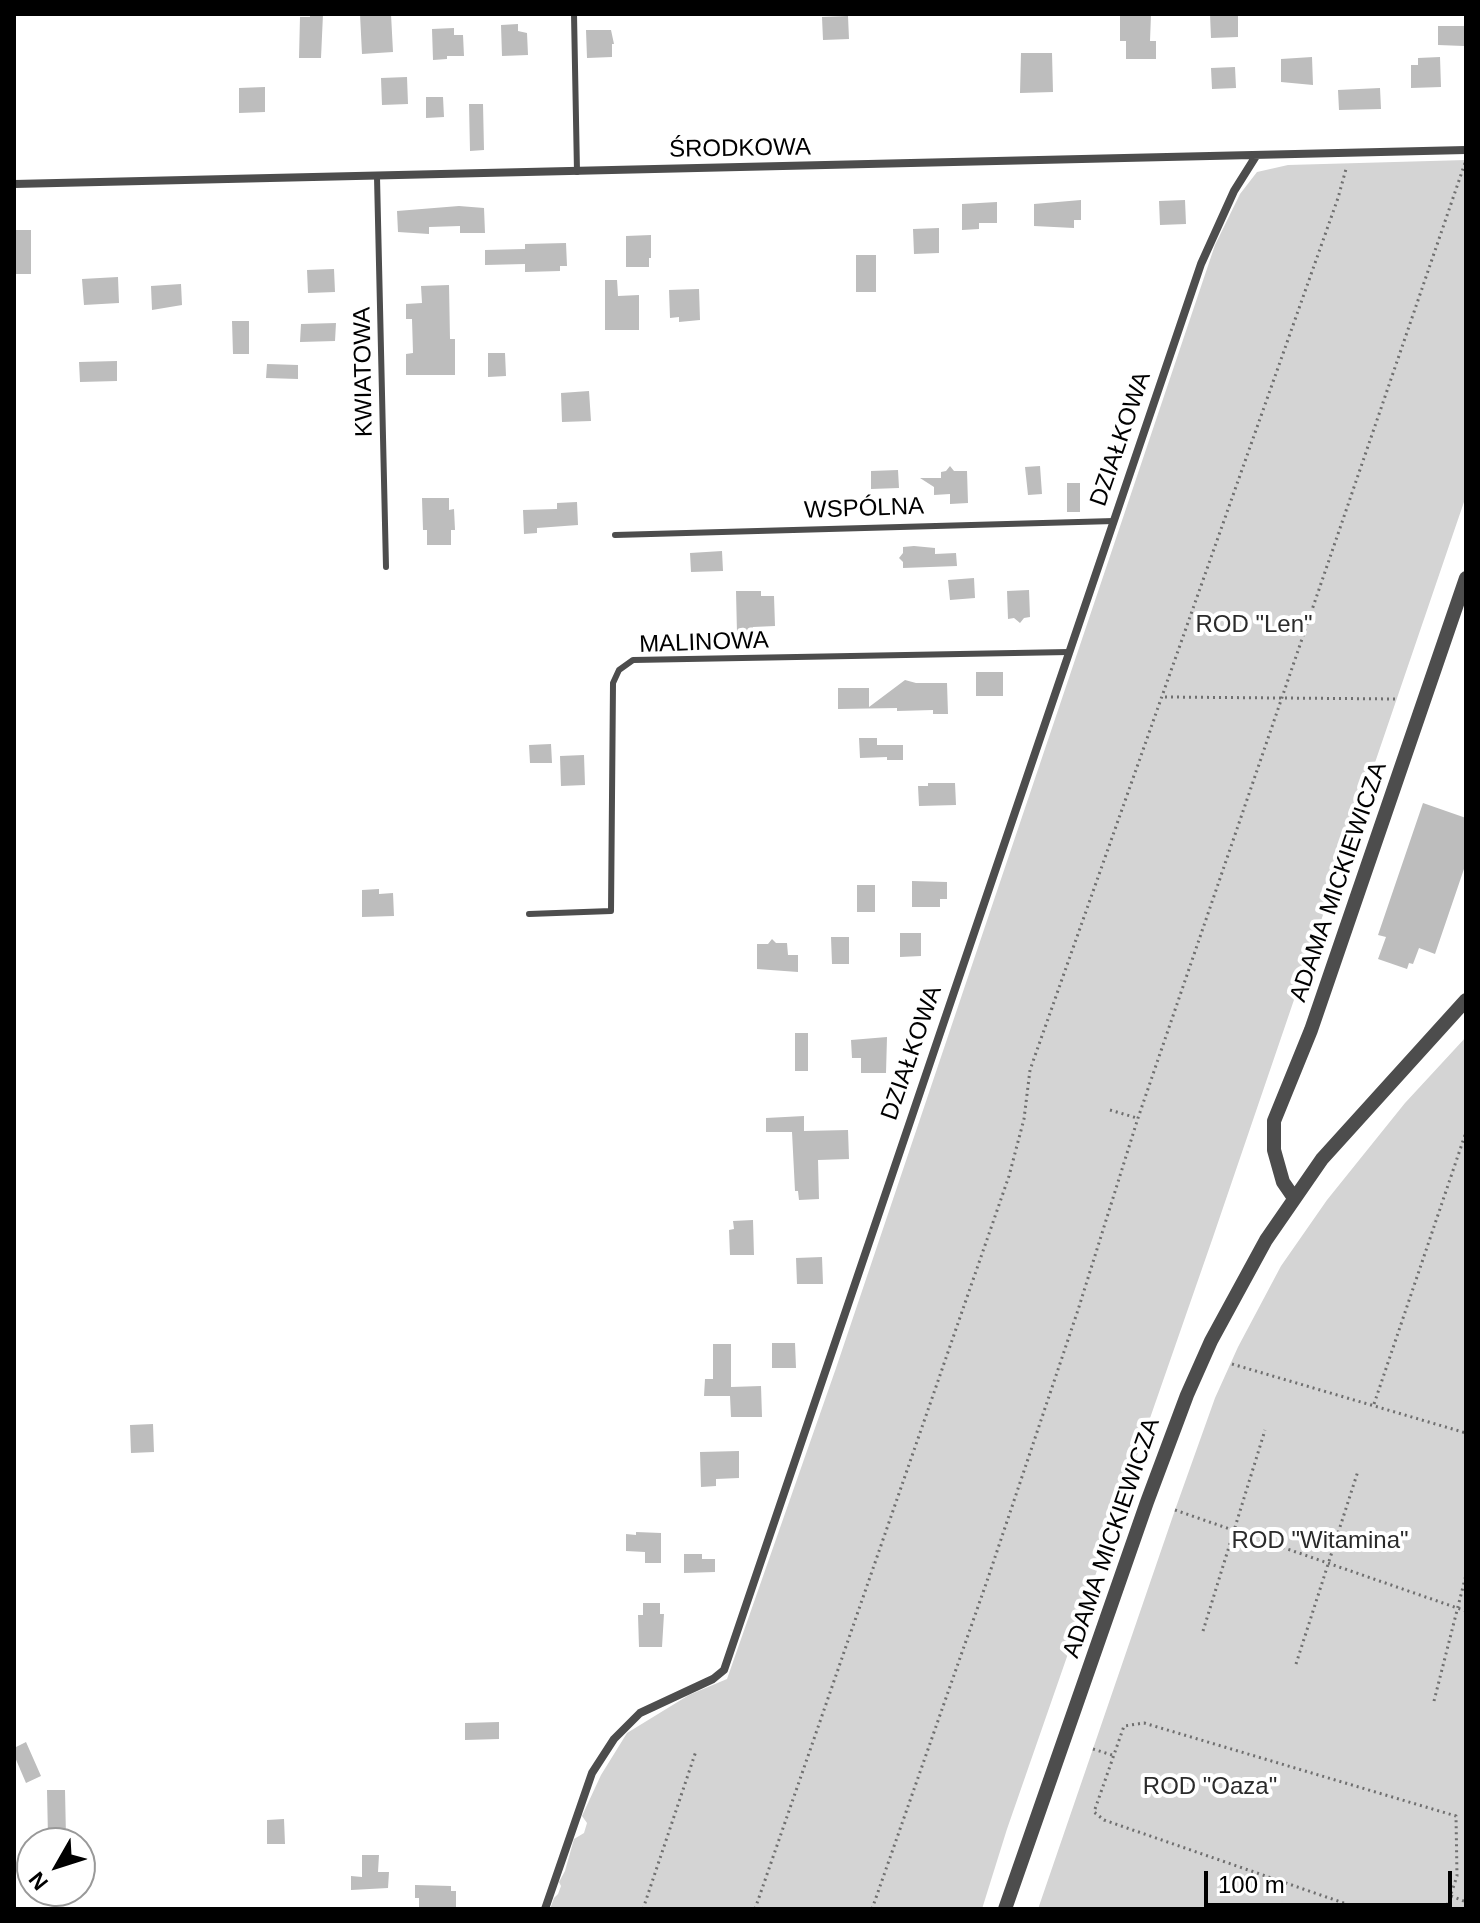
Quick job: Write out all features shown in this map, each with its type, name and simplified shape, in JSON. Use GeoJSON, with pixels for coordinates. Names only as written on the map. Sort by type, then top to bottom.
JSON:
{"type":"FeatureCollection","features":[{"type":"Feature","properties":{"kind":"street","name":"ŚRODKOWA"},"geometry":{"type":"LineString","coordinates":[[14,184],[1466,150]]}},
{"type":"Feature","properties":{"kind":"street","name":"DZIAŁKOWA"},"geometry":{"type":"LineString","coordinates":[[545,1909],[592,1773],[614,1739],[640,1713],[713,1679],[724,1670],[1201,264],[1234,191],[1256,156]]}},
{"type":"Feature","properties":{"kind":"street","name":"ADAMA MICKIEWICZA"},"geometry":{"type":"LineString","coordinates":[[1294,1198],[1283,1182],[1274,1150],[1274,1121],[1311,1030],[1466,578]]}},
{"type":"Feature","properties":{"kind":"street","name":"ADAMA MICKIEWICZA"},"geometry":{"type":"LineString","coordinates":[[1005,1909],[1187,1395],[1242,1281],[1322,1159],[1466,1000]]}},
{"type":"Feature","properties":{"kind":"lane"},"geometry":{"type":"LineString","coordinates":[[574,14],[577,172]]}},
{"type":"Feature","properties":{"kind":"lane","name":"KWIATOWA"},"geometry":{"type":"LineString","coordinates":[[377,177],[386,567]]}},
{"type":"Feature","properties":{"kind":"lane","name":"WSPÓLNA"},"geometry":{"type":"LineString","coordinates":[[615,535],[1114,521]]}},
{"type":"Feature","properties":{"kind":"lane","name":"MALINOWA"},"geometry":{"type":"LineString","coordinates":[[529,914],[611,911],[613,683],[619,670],[633,660],[1069,652]]}},
{"type":"Feature","properties":{"kind":"path"},"geometry":{"type":"LineString","coordinates":[[872,1909],[1052,1385],[1138,1118],[1466,160]]}},
{"type":"Feature","properties":{"kind":"path"},"geometry":{"type":"LineString","coordinates":[[755,1909],[1009,1176],[1024,1119],[1030,1070],[1346,169]]}},
{"type":"Feature","properties":{"kind":"path"},"geometry":{"type":"LineString","coordinates":[[1163,697],[1397,699]]}},
{"type":"Feature","properties":{"kind":"path"},"geometry":{"type":"LineString","coordinates":[[1110,1110],[1138,1118]]}},
{"type":"Feature","properties":{"kind":"path"},"geometry":{"type":"LineString","coordinates":[[1374,1404],[1466,1132]]}},
{"type":"Feature","properties":{"kind":"path"},"geometry":{"type":"LineString","coordinates":[[1232,1364],[1466,1433]]}},
{"type":"Feature","properties":{"kind":"path"},"geometry":{"type":"LineString","coordinates":[[1203,1631],[1265,1430]]}},
{"type":"Feature","properties":{"kind":"path"},"geometry":{"type":"LineString","coordinates":[[1296,1664],[1358,1471]]}},
{"type":"Feature","properties":{"kind":"path"},"geometry":{"type":"LineString","coordinates":[[1175,1510],[1466,1611]]}},
{"type":"Feature","properties":{"kind":"path"},"geometry":{"type":"LineString","coordinates":[[1434,1701],[1466,1575]]}},
{"type":"Feature","properties":{"kind":"path"},"geometry":{"type":"LineString","coordinates":[[1361,1909],[1104,1820],[1094,1812],[1124,1726],[1144,1723],[1456,1816],[1457,1876],[1446,1909]]}},
{"type":"Feature","properties":{"kind":"path"},"geometry":{"type":"LineString","coordinates":[[1093,1749],[1113,1755]]}},
{"type":"Feature","properties":{"kind":"path"},"geometry":{"type":"LineString","coordinates":[[643,1909],[696,1751]]}},
{"type":"Feature","properties":{"kind":"path"},"geometry":{"type":"LineString","coordinates":[[1451,1896],[1466,1902]]}},
{"type":"Feature","properties":{"kind":"green space","name":"ROD \"Len\""},"geometry":{"type":"Polygon","coordinates":[[[1466,160],[1466,496],[982,1909],[550,1909],[561,1886],[559,1882],[574,1839],[584,1833],[587,1823],[582,1816],[601,1775],[627,1733],[689,1695],[727,1679],[835,1371],[1215,245],[1240,194],[1257,172],[1288,165],[1466,160]]]}},
{"type":"Feature","properties":{"kind":"green space","name":"ROD \"Witamina\""},"geometry":{"type":"Polygon","coordinates":[[[1466,1037],[1466,1909],[1038,1909],[1175,1510],[1215,1398],[1238,1347],[1281,1266],[1327,1200],[1405,1103],[1466,1037]]]}},
{"type":"Feature","properties":{"kind":"building"},"geometry":{"type":"Polygon","coordinates":[[[310,14],[323,14],[321,58],[299,58],[300,17],[310,17],[310,14]]]}},
{"type":"Feature","properties":{"kind":"building"},"geometry":{"type":"Polygon","coordinates":[[[360,14],[391,14],[393,52],[362,54],[360,14]]]}},
{"type":"Feature","properties":{"kind":"building"},"geometry":{"type":"Polygon","coordinates":[[[1120,14],[1151,14],[1150,41],[1156,41],[1156,59],[1126,59],[1126,41],[1120,41],[1120,14]]]}},
{"type":"Feature","properties":{"kind":"building"},"geometry":{"type":"Polygon","coordinates":[[[1210,14],[1238,14],[1238,37],[1211,38],[1210,14]]]}},
{"type":"Feature","properties":{"kind":"building"},"geometry":{"type":"Polygon","coordinates":[[[848,16],[849,39],[823,40],[822,17],[848,16]]]}},
{"type":"Feature","properties":{"kind":"building"},"geometry":{"type":"Polygon","coordinates":[[[518,24],[518,31],[527,33],[528,55],[502,56],[501,25],[518,24]]]}},
{"type":"Feature","properties":{"kind":"building"},"geometry":{"type":"Polygon","coordinates":[[[1438,26],[1464,26],[1464,46],[1438,45],[1438,26]]]}},
{"type":"Feature","properties":{"kind":"building"},"geometry":{"type":"Polygon","coordinates":[[[454,28],[454,35],[463,35],[464,56],[433,60],[432,29],[454,28]]]}},
{"type":"Feature","properties":{"kind":"building"},"geometry":{"type":"Polygon","coordinates":[[[586,30],[611,30],[614,44],[612,57],[587,58],[586,30]]]}},
{"type":"Feature","properties":{"kind":"building"},"geometry":{"type":"Polygon","coordinates":[[[1021,53],[1052,53],[1053,92],[1020,93],[1021,53]]]}},
{"type":"Feature","properties":{"kind":"building"},"geometry":{"type":"Polygon","coordinates":[[[1312,57],[1313,85],[1281,82],[1281,59],[1312,57]]]}},
{"type":"Feature","properties":{"kind":"building"},"geometry":{"type":"Polygon","coordinates":[[[1440,57],[1441,87],[1411,88],[1411,65],[1418,65],[1418,58],[1440,57]]]}},
{"type":"Feature","properties":{"kind":"building"},"geometry":{"type":"Polygon","coordinates":[[[1235,67],[1236,88],[1212,89],[1211,68],[1235,67]]]}},
{"type":"Feature","properties":{"kind":"building"},"geometry":{"type":"Polygon","coordinates":[[[407,77],[408,104],[382,105],[381,78],[407,77]]]}},
{"type":"Feature","properties":{"kind":"building"},"geometry":{"type":"Polygon","coordinates":[[[265,87],[265,112],[239,113],[239,88],[265,87]]]}},
{"type":"Feature","properties":{"kind":"building"},"geometry":{"type":"Polygon","coordinates":[[[1380,88],[1381,109],[1339,110],[1338,90],[1380,88]]]}},
{"type":"Feature","properties":{"kind":"building"},"geometry":{"type":"Polygon","coordinates":[[[426,97],[443,97],[444,117],[426,118],[426,97]]]}},
{"type":"Feature","properties":{"kind":"building"},"geometry":{"type":"Polygon","coordinates":[[[469,104],[483,104],[484,150],[470,151],[469,104]]]}},
{"type":"Feature","properties":{"kind":"building"},"geometry":{"type":"Polygon","coordinates":[[[1081,200],[1081,220],[1074,220],[1074,228],[1034,226],[1034,204],[1081,200]]]}},
{"type":"Feature","properties":{"kind":"building"},"geometry":{"type":"Polygon","coordinates":[[[1185,200],[1186,224],[1160,225],[1159,201],[1185,200]]]}},
{"type":"Feature","properties":{"kind":"building"},"geometry":{"type":"Polygon","coordinates":[[[997,202],[997,223],[979,223],[979,229],[962,230],[962,204],[997,202]]]}},
{"type":"Feature","properties":{"kind":"building"},"geometry":{"type":"Polygon","coordinates":[[[459,206],[484,208],[485,233],[460,233],[460,226],[429,227],[429,234],[398,232],[397,211],[459,206]]]}},
{"type":"Feature","properties":{"kind":"building"},"geometry":{"type":"Polygon","coordinates":[[[939,228],[939,253],[914,254],[913,229],[939,228]]]}},
{"type":"Feature","properties":{"kind":"building"},"geometry":{"type":"Polygon","coordinates":[[[14,230],[31,230],[31,274],[14,274],[14,230]]]}},
{"type":"Feature","properties":{"kind":"building"},"geometry":{"type":"Polygon","coordinates":[[[651,235],[649,267],[626,267],[626,236],[651,235]]]}},
{"type":"Feature","properties":{"kind":"building"},"geometry":{"type":"Polygon","coordinates":[[[566,243],[567,266],[560,266],[560,271],[525,272],[525,264],[485,265],[485,250],[525,249],[525,244],[566,243]]]}},
{"type":"Feature","properties":{"kind":"building"},"geometry":{"type":"Polygon","coordinates":[[[856,255],[876,255],[876,292],[856,292],[856,255]]]}},
{"type":"Feature","properties":{"kind":"building"},"geometry":{"type":"Polygon","coordinates":[[[334,269],[335,292],[308,293],[307,270],[334,269]]]}},
{"type":"Feature","properties":{"kind":"building"},"geometry":{"type":"Polygon","coordinates":[[[118,277],[119,303],[84,305],[82,279],[118,277]]]}},
{"type":"Feature","properties":{"kind":"building"},"geometry":{"type":"Polygon","coordinates":[[[605,280],[617,280],[618,296],[639,295],[639,330],[605,330],[605,280]]]}},
{"type":"Feature","properties":{"kind":"building"},"geometry":{"type":"Polygon","coordinates":[[[181,284],[182,305],[152,310],[151,286],[181,284]]]}},
{"type":"Feature","properties":{"kind":"building"},"geometry":{"type":"Polygon","coordinates":[[[449,285],[450,339],[455,339],[455,375],[406,375],[406,354],[413,353],[412,319],[406,319],[406,304],[422,303],[421,286],[449,285]]]}},
{"type":"Feature","properties":{"kind":"building"},"geometry":{"type":"Polygon","coordinates":[[[699,289],[700,320],[679,322],[679,317],[670,318],[669,290],[699,289]]]}},
{"type":"Feature","properties":{"kind":"building"},"geometry":{"type":"Polygon","coordinates":[[[232,321],[249,321],[249,354],[233,354],[232,321]]]}},
{"type":"Feature","properties":{"kind":"building"},"geometry":{"type":"Polygon","coordinates":[[[336,323],[335,341],[300,342],[301,324],[336,323]]]}},
{"type":"Feature","properties":{"kind":"building"},"geometry":{"type":"Polygon","coordinates":[[[488,353],[505,353],[506,376],[488,377],[488,353]]]}},
{"type":"Feature","properties":{"kind":"building"},"geometry":{"type":"Polygon","coordinates":[[[117,361],[117,381],[80,382],[79,362],[117,361]]]}},
{"type":"Feature","properties":{"kind":"building"},"geometry":{"type":"Polygon","coordinates":[[[267,364],[298,365],[298,379],[266,378],[267,364]]]}},
{"type":"Feature","properties":{"kind":"building"},"geometry":{"type":"Polygon","coordinates":[[[589,391],[591,421],[562,422],[561,393],[589,391]]]}},
{"type":"Feature","properties":{"kind":"building"},"geometry":{"type":"Polygon","coordinates":[[[950,466],[954,471],[967,471],[968,503],[950,504],[950,494],[934,495],[934,487],[920,478],[941,478],[941,472],[950,466]]]}},
{"type":"Feature","properties":{"kind":"building"},"geometry":{"type":"Polygon","coordinates":[[[1040,466],[1042,494],[1028,495],[1025,467],[1040,466]]]}},
{"type":"Feature","properties":{"kind":"building"},"geometry":{"type":"Polygon","coordinates":[[[898,470],[899,488],[871,489],[871,471],[898,470]]]}},
{"type":"Feature","properties":{"kind":"building"},"geometry":{"type":"Polygon","coordinates":[[[1067,483],[1080,483],[1080,512],[1067,512],[1067,483]]]}},
{"type":"Feature","properties":{"kind":"building"},"geometry":{"type":"Polygon","coordinates":[[[422,498],[449,498],[449,510],[454,509],[455,530],[451,530],[451,545],[427,545],[422,498]]]}},
{"type":"Feature","properties":{"kind":"building"},"geometry":{"type":"Polygon","coordinates":[[[577,502],[578,525],[537,528],[537,533],[524,534],[523,510],[557,509],[557,503],[577,502]]]}},
{"type":"Feature","properties":{"kind":"building"},"geometry":{"type":"Polygon","coordinates":[[[903,547],[935,548],[935,554],[956,553],[957,566],[903,568],[899,558],[903,547]]]}},
{"type":"Feature","properties":{"kind":"building"},"geometry":{"type":"Polygon","coordinates":[[[722,551],[723,571],[691,572],[690,553],[722,551]]]}},
{"type":"Feature","properties":{"kind":"building"},"geometry":{"type":"Polygon","coordinates":[[[974,578],[975,598],[950,600],[948,580],[974,578]]]}},
{"type":"Feature","properties":{"kind":"building"},"geometry":{"type":"Polygon","coordinates":[[[1029,590],[1030,617],[1020,623],[1014,618],[1008,619],[1007,591],[1029,590]]]}},
{"type":"Feature","properties":{"kind":"building"},"geometry":{"type":"Polygon","coordinates":[[[736,591],[761,591],[761,596],[774,596],[775,626],[753,627],[753,633],[737,633],[736,591]]]}},
{"type":"Feature","properties":{"kind":"building"},"geometry":{"type":"Polygon","coordinates":[[[976,672],[1003,672],[1003,696],[976,696],[976,672]]]}},
{"type":"Feature","properties":{"kind":"building"},"geometry":{"type":"Polygon","coordinates":[[[905,680],[947,683],[948,714],[933,714],[933,710],[897,711],[897,708],[838,709],[838,688],[869,688],[869,707],[905,680]]]}},
{"type":"Feature","properties":{"kind":"building"},"geometry":{"type":"Polygon","coordinates":[[[859,738],[877,738],[877,745],[903,745],[903,760],[860,758],[859,738]]]}},
{"type":"Feature","properties":{"kind":"building"},"geometry":{"type":"Polygon","coordinates":[[[551,744],[552,763],[530,763],[529,745],[551,744]]]}},
{"type":"Feature","properties":{"kind":"building"},"geometry":{"type":"Polygon","coordinates":[[[584,755],[585,785],[561,786],[560,756],[584,755]]]}},
{"type":"Feature","properties":{"kind":"building"},"geometry":{"type":"Polygon","coordinates":[[[928,783],[955,783],[956,805],[919,806],[918,786],[928,786],[928,783]]]}},
{"type":"Feature","properties":{"kind":"building"},"geometry":{"type":"Polygon","coordinates":[[[1423,803],[1466,818],[1466,863],[1435,954],[1419,948],[1413,964],[1409,963],[1407,969],[1378,959],[1386,937],[1378,935],[1423,803]]]}},
{"type":"Feature","properties":{"kind":"building"},"geometry":{"type":"Polygon","coordinates":[[[912,881],[947,882],[947,899],[940,899],[940,907],[912,907],[912,881]]]}},
{"type":"Feature","properties":{"kind":"building"},"geometry":{"type":"Polygon","coordinates":[[[857,885],[875,885],[875,912],[857,912],[857,885]]]}},
{"type":"Feature","properties":{"kind":"building"},"geometry":{"type":"Polygon","coordinates":[[[379,889],[379,894],[393,893],[394,916],[362,917],[362,890],[379,889]]]}},
{"type":"Feature","properties":{"kind":"building"},"geometry":{"type":"Polygon","coordinates":[[[900,933],[921,933],[921,956],[900,957],[900,933]]]}},
{"type":"Feature","properties":{"kind":"building"},"geometry":{"type":"Polygon","coordinates":[[[831,937],[849,937],[849,964],[832,964],[831,937]]]}},
{"type":"Feature","properties":{"kind":"building"},"geometry":{"type":"Polygon","coordinates":[[[772,939],[776,943],[787,943],[788,955],[798,955],[798,972],[757,969],[757,944],[768,944],[772,939]]]}},
{"type":"Feature","properties":{"kind":"building"},"geometry":{"type":"Polygon","coordinates":[[[795,1033],[808,1033],[808,1071],[795,1071],[795,1033]]]}},
{"type":"Feature","properties":{"kind":"building"},"geometry":{"type":"Polygon","coordinates":[[[887,1037],[886,1073],[861,1073],[861,1058],[852,1058],[851,1040],[887,1037]]]}},
{"type":"Feature","properties":{"kind":"building"},"geometry":{"type":"Polygon","coordinates":[[[804,1116],[804,1131],[848,1130],[849,1159],[818,1160],[819,1199],[799,1200],[798,1191],[795,1191],[792,1132],[766,1132],[766,1118],[804,1116]]]}},
{"type":"Feature","properties":{"kind":"building"},"geometry":{"type":"Polygon","coordinates":[[[753,1220],[754,1255],[730,1255],[729,1230],[734,1229],[733,1221],[753,1220]]]}},
{"type":"Feature","properties":{"kind":"building"},"geometry":{"type":"Polygon","coordinates":[[[822,1257],[823,1284],[797,1284],[796,1258],[822,1257]]]}},
{"type":"Feature","properties":{"kind":"building"},"geometry":{"type":"Polygon","coordinates":[[[772,1343],[795,1343],[796,1368],[772,1368],[772,1343]]]}},
{"type":"Feature","properties":{"kind":"building"},"geometry":{"type":"Polygon","coordinates":[[[713,1344],[731,1344],[731,1387],[761,1386],[762,1417],[731,1417],[730,1396],[704,1396],[705,1379],[713,1379],[713,1344]]]}},
{"type":"Feature","properties":{"kind":"building"},"geometry":{"type":"Polygon","coordinates":[[[153,1424],[154,1452],[131,1453],[130,1425],[153,1424]]]}},
{"type":"Feature","properties":{"kind":"building"},"geometry":{"type":"Polygon","coordinates":[[[739,1451],[739,1478],[716,1479],[716,1486],[701,1487],[700,1452],[739,1451]]]}},
{"type":"Feature","properties":{"kind":"building"},"geometry":{"type":"Polygon","coordinates":[[[636,1532],[661,1533],[661,1563],[645,1563],[645,1552],[626,1551],[626,1534],[636,1535],[636,1532]]]}},
{"type":"Feature","properties":{"kind":"building"},"geometry":{"type":"Polygon","coordinates":[[[684,1554],[702,1554],[702,1559],[715,1559],[715,1572],[684,1573],[684,1554]]]}},
{"type":"Feature","properties":{"kind":"building"},"geometry":{"type":"Polygon","coordinates":[[[643,1603],[660,1603],[660,1614],[664,1614],[662,1647],[639,1647],[638,1615],[643,1615],[643,1603]]]}},
{"type":"Feature","properties":{"kind":"building"},"geometry":{"type":"Polygon","coordinates":[[[499,1722],[499,1739],[465,1740],[465,1723],[499,1722]]]}},
{"type":"Feature","properties":{"kind":"building"},"geometry":{"type":"Polygon","coordinates":[[[26,1742],[41,1776],[26,1783],[14,1748],[26,1742]]]}},
{"type":"Feature","properties":{"kind":"building"},"geometry":{"type":"Polygon","coordinates":[[[47,1790],[65,1790],[66,1827],[48,1827],[47,1790]]]}},
{"type":"Feature","properties":{"kind":"building"},"geometry":{"type":"Polygon","coordinates":[[[284,1819],[285,1844],[267,1844],[267,1820],[284,1819]]]}},
{"type":"Feature","properties":{"kind":"building"},"geometry":{"type":"Polygon","coordinates":[[[362,1855],[379,1855],[378,1872],[389,1872],[388,1888],[351,1890],[351,1876],[362,1877],[362,1855]]]}},
{"type":"Feature","properties":{"kind":"building"},"geometry":{"type":"Polygon","coordinates":[[[415,1885],[451,1886],[451,1891],[456,1891],[456,1909],[419,1909],[415,1885]]]}},
{"type":"Feature","properties":{"kind":"park label","name":"ROD \"Oaza\""},"geometry":{"type":"Point","coordinates":[1210,1787]}}]}
